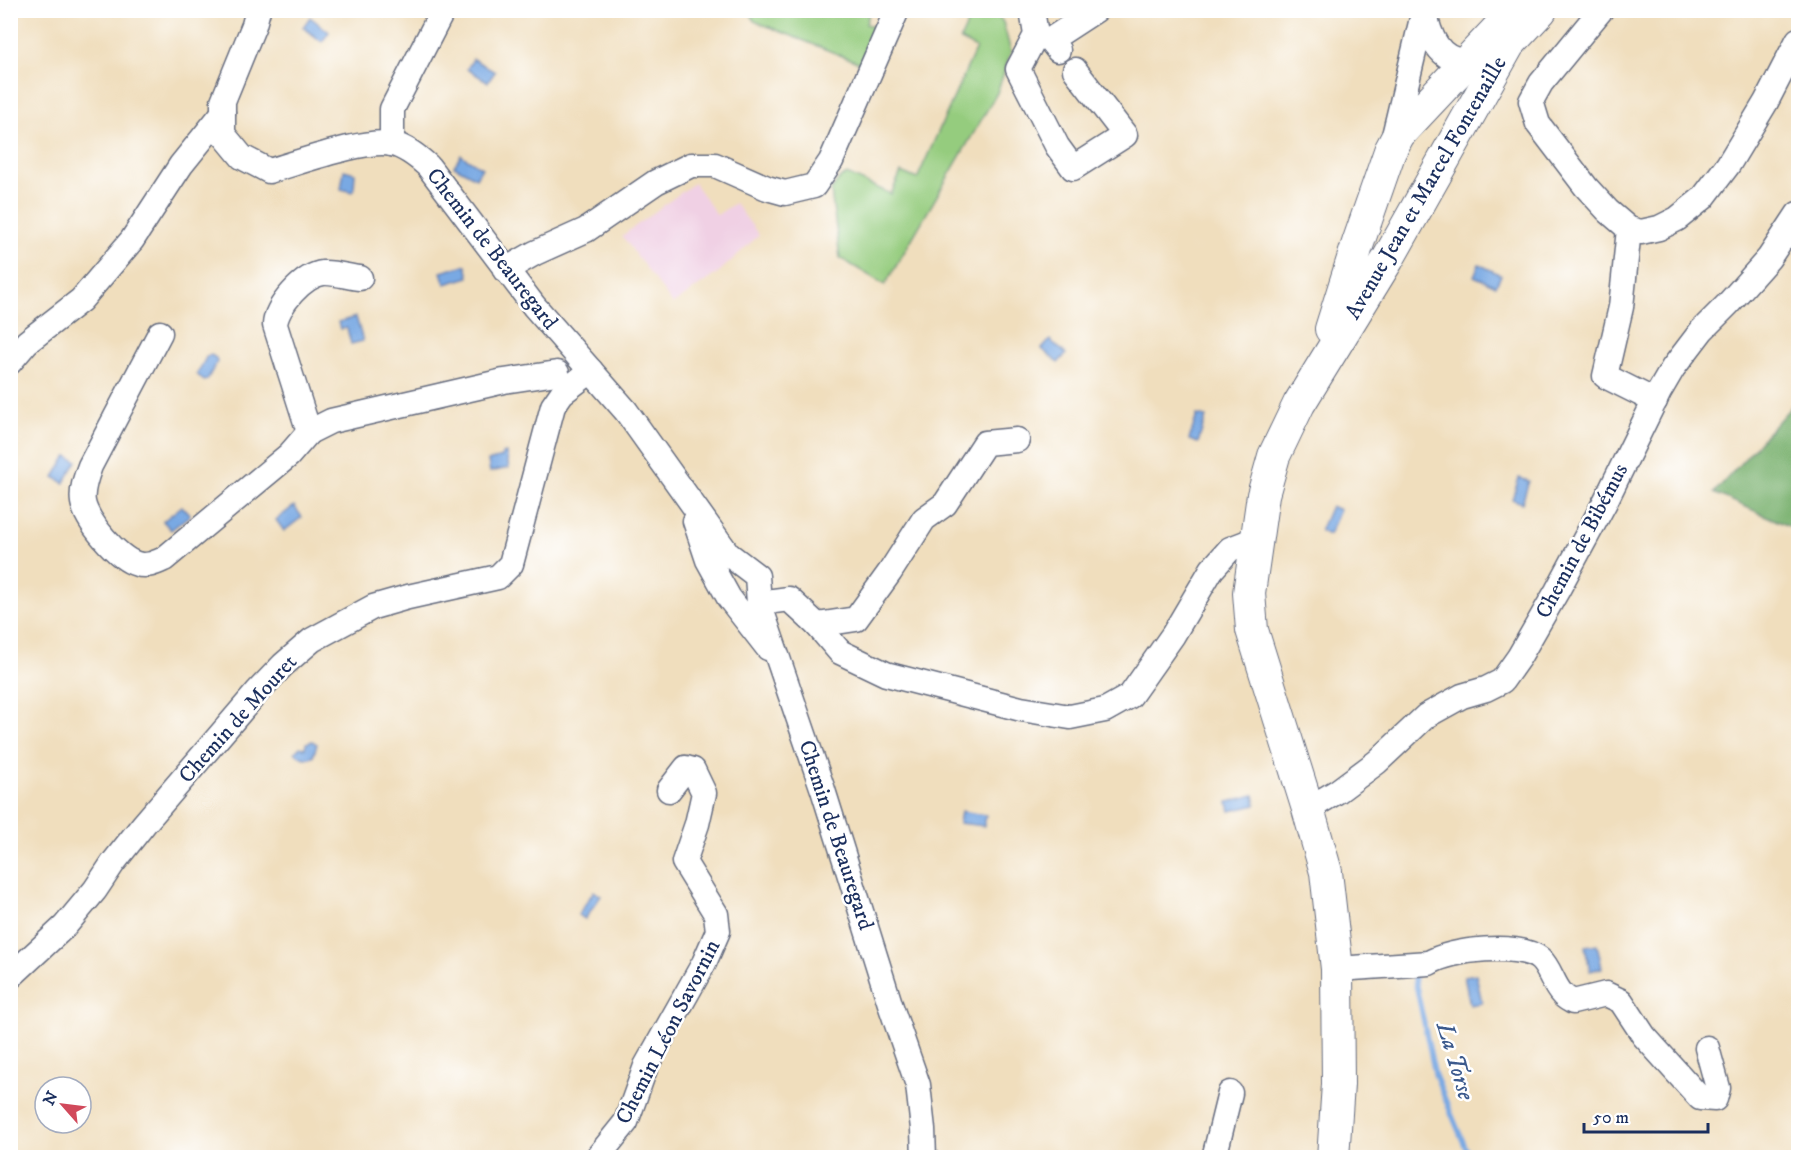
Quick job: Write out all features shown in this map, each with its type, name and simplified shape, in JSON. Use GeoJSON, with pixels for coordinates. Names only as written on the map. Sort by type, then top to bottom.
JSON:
{"type":"FeatureCollection","features":[{"type":"Feature","properties":{"kind":"main road","name":"Avenue Jean et Marcel Fontenaille"},"geometry":{"type":"LineString","coordinates":[[1318,372],[1358,243],[1390,151],[1403,129],[1516,10]]}},
{"type":"Feature","properties":{"kind":"main road","name":"Avenue Jean et Marcel Fontenaille"},"geometry":{"type":"LineString","coordinates":[[1333,1158],[1338,1084],[1337,969],[1326,872],[1252,630],[1249,593],[1263,495],[1274,456],[1289,421],[1388,259],[1509,44],[1541,10]]}},
{"type":"Feature","properties":{"kind":"main road"},"geometry":{"type":"LineString","coordinates":[[1447,82],[1464,127]]}},
{"type":"Feature","properties":{"kind":"main road"},"geometry":{"type":"LineString","coordinates":[[1358,243],[1362,254],[1370,262],[1388,259]]}},
{"type":"Feature","properties":{"kind":"street"},"geometry":{"type":"LineString","coordinates":[[258,10],[223,101],[223,134],[242,158],[269,171],[357,146],[392,144],[392,109],[443,10]]}},
{"type":"Feature","properties":{"kind":"street"},"geometry":{"type":"LineString","coordinates":[[506,270],[535,253],[586,230],[656,182],[691,165],[715,165],[785,193],[814,186],[831,161],[897,10]]}},
{"type":"Feature","properties":{"kind":"street"},"geometry":{"type":"LineString","coordinates":[[1032,10],[1036,35],[1018,69],[1058,146],[1073,168],[1125,135],[1075,70]]}},
{"type":"Feature","properties":{"kind":"street"},"geometry":{"type":"LineString","coordinates":[[1058,50],[1050,40],[1096,10]]}},
{"type":"Feature","properties":{"kind":"street"},"geometry":{"type":"LineString","coordinates":[[1601,10],[1541,83],[1531,101],[1538,124],[1586,187],[1629,229],[1641,232],[1659,228],[1677,219],[1703,198],[1728,165],[1766,102],[1798,40]]}},
{"type":"Feature","properties":{"kind":"street"},"geometry":{"type":"LineString","coordinates":[[1422,17],[1435,46],[1449,58],[1447,82]]}},
{"type":"Feature","properties":{"kind":"street"},"geometry":{"type":"LineString","coordinates":[[1390,151],[1422,17]]}},
{"type":"Feature","properties":{"kind":"street"},"geometry":{"type":"LineString","coordinates":[[10,362],[27,342],[81,300],[132,240],[181,165],[223,113]]}},
{"type":"Feature","properties":{"kind":"street","name":"Chemin de Beauregard"},"geometry":{"type":"LineString","coordinates":[[392,144],[415,155],[428,166],[506,270],[626,411],[728,554],[757,576],[759,603],[823,789],[891,1007],[918,1085],[924,1158]]}},
{"type":"Feature","properties":{"kind":"street","name":"Chemin de Bibémus"},"geometry":{"type":"LineString","coordinates":[[1308,808],[1338,791],[1377,762],[1426,716],[1461,696],[1486,689],[1502,681],[1519,657],[1557,591],[1655,401],[1687,349],[1770,258],[1798,214]]}},
{"type":"Feature","properties":{"kind":"street"},"geometry":{"type":"LineString","coordinates":[[1629,229],[1621,307],[1605,376],[1655,401]]}},
{"type":"Feature","properties":{"kind":"street"},"geometry":{"type":"LineString","coordinates":[[309,432],[274,325],[275,318],[286,299],[311,278],[323,273],[360,278]]}},
{"type":"Feature","properties":{"kind":"street"},"geometry":{"type":"LineString","coordinates":[[160,333],[90,466],[83,488],[83,503],[90,519],[121,555],[137,564],[150,565],[164,559],[289,455],[309,432],[342,419],[504,381],[557,373]]}},
{"type":"Feature","properties":{"kind":"street","name":"Chemin de Mouret"},"geometry":{"type":"LineString","coordinates":[[10,977],[65,926],[95,891],[113,863],[144,824],[250,700],[283,664],[312,640],[373,607],[498,577],[505,572],[512,564],[553,406],[552,395],[557,373],[567,344]]}},
{"type":"Feature","properties":{"kind":"street"},"geometry":{"type":"LineString","coordinates":[[553,406],[562,393],[591,371]]}},
{"type":"Feature","properties":{"kind":"street"},"geometry":{"type":"LineString","coordinates":[[817,625],[856,619],[924,519],[945,504],[985,443],[1017,440]]}},
{"type":"Feature","properties":{"kind":"street","name":"Chemin de Beauregard"},"geometry":{"type":"LineString","coordinates":[[689,501],[708,560],[729,598],[780,664]]}},
{"type":"Feature","properties":{"kind":"street"},"geometry":{"type":"LineString","coordinates":[[759,603],[789,599],[817,625],[840,652],[886,674],[1021,709],[1070,717],[1105,710],[1130,696],[1173,634],[1213,568],[1230,549],[1256,539]]}},
{"type":"Feature","properties":{"kind":"street","name":"Chemin Léon Savornin"},"geometry":{"type":"LineString","coordinates":[[597,1158],[626,1122],[645,1066],[704,963],[718,931],[716,914],[684,862],[697,824],[704,793],[693,770],[686,768],[669,790]]}},
{"type":"Feature","properties":{"kind":"street"},"geometry":{"type":"LineString","coordinates":[[1337,969],[1429,963],[1438,957],[1458,952],[1509,950],[1532,953],[1542,960],[1562,994],[1573,1002],[1606,994],[1621,1001],[1644,1036],[1700,1098],[1715,1100],[1719,1088],[1707,1048]]}},
{"type":"Feature","properties":{"kind":"street","name":"Chemin de Beauregard"},"geometry":{"type":"LineString","coordinates":[[891,1007],[904,1073],[909,1158]]}},
{"type":"Feature","properties":{"kind":"street"},"geometry":{"type":"LineString","coordinates":[[1214,1158],[1230,1093]]}},
{"type":"Feature","properties":{"kind":"shaded area"},"geometry":{"type":"Polygon","coordinates":[[[694,183],[717,215],[735,203],[759,235],[719,272],[673,304],[622,236],[694,183]]]}},
{"type":"Feature","properties":{"kind":"green space"},"geometry":{"type":"Polygon","coordinates":[[[750,11],[870,11],[866,24],[876,28],[860,63],[754,21],[750,11]]]}},
{"type":"Feature","properties":{"kind":"green space"},"geometry":{"type":"Polygon","coordinates":[[[953,11],[994,11],[1003,22],[1011,52],[997,93],[885,285],[840,258],[831,191],[840,178],[847,174],[891,194],[901,172],[917,179],[976,48],[960,40],[970,18],[953,11]]]}},
{"type":"Feature","properties":{"kind":"green space"},"geometry":{"type":"Polygon","coordinates":[[[1798,399],[1798,530],[1714,493],[1798,399]]]}},
{"type":"Feature","properties":{"kind":"water"},"geometry":{"type":"Polygon","coordinates":[[[310,17],[329,32],[322,42],[303,27],[310,17]]]}},
{"type":"Feature","properties":{"kind":"water"},"geometry":{"type":"Polygon","coordinates":[[[473,59],[495,72],[488,82],[467,69],[473,59]]]}},
{"type":"Feature","properties":{"kind":"water"},"geometry":{"type":"Polygon","coordinates":[[[461,155],[482,168],[476,178],[454,166],[461,155]]]}},
{"type":"Feature","properties":{"kind":"water"},"geometry":{"type":"Polygon","coordinates":[[[344,170],[355,173],[352,192],[341,189],[344,170]]]}},
{"type":"Feature","properties":{"kind":"water"},"geometry":{"type":"Polygon","coordinates":[[[1479,264],[1501,275],[1496,286],[1474,276],[1479,264]]]}},
{"type":"Feature","properties":{"kind":"water"},"geometry":{"type":"Polygon","coordinates":[[[466,265],[469,277],[445,284],[441,272],[466,265]]]}},
{"type":"Feature","properties":{"kind":"water"},"geometry":{"type":"Polygon","coordinates":[[[356,317],[363,341],[351,344],[347,328],[340,329],[338,322],[356,317]]]}},
{"type":"Feature","properties":{"kind":"water"},"geometry":{"type":"Polygon","coordinates":[[[1050,340],[1066,354],[1058,363],[1042,349],[1050,340]]]}},
{"type":"Feature","properties":{"kind":"water"},"geometry":{"type":"Polygon","coordinates":[[[211,355],[216,358],[217,362],[207,380],[204,381],[197,374],[207,356],[211,355]]]}},
{"type":"Feature","properties":{"kind":"water"},"geometry":{"type":"Polygon","coordinates":[[[1197,415],[1206,417],[1198,443],[1189,440],[1197,415]]]}},
{"type":"Feature","properties":{"kind":"water"},"geometry":{"type":"Polygon","coordinates":[[[506,453],[509,468],[490,472],[488,461],[502,457],[502,454],[506,453]]]}},
{"type":"Feature","properties":{"kind":"water"},"geometry":{"type":"Polygon","coordinates":[[[67,456],[77,461],[64,483],[54,477],[67,456]]]}},
{"type":"Feature","properties":{"kind":"water"},"geometry":{"type":"Polygon","coordinates":[[[1519,478],[1529,481],[1522,503],[1512,499],[1519,478]]]}},
{"type":"Feature","properties":{"kind":"water"},"geometry":{"type":"Polygon","coordinates":[[[182,506],[190,515],[171,530],[163,521],[182,506]]]}},
{"type":"Feature","properties":{"kind":"water"},"geometry":{"type":"Polygon","coordinates":[[[294,506],[302,517],[284,531],[276,520],[294,506]]]}},
{"type":"Feature","properties":{"kind":"water"},"geometry":{"type":"Polygon","coordinates":[[[1331,506],[1340,510],[1329,535],[1320,531],[1331,506]]]}},
{"type":"Feature","properties":{"kind":"water"},"geometry":{"type":"Polygon","coordinates":[[[312,741],[317,744],[313,757],[303,758],[295,752],[300,747],[305,748],[306,743],[312,741]]]}},
{"type":"Feature","properties":{"kind":"water"},"geometry":{"type":"Polygon","coordinates":[[[1254,795],[1256,805],[1230,811],[1228,802],[1254,795]]]}},
{"type":"Feature","properties":{"kind":"water"},"geometry":{"type":"Polygon","coordinates":[[[961,811],[986,815],[984,826],[959,823],[961,811]]]}},
{"type":"Feature","properties":{"kind":"water"},"geometry":{"type":"Polygon","coordinates":[[[594,891],[601,896],[585,919],[578,915],[594,891]]]}},
{"type":"Feature","properties":{"kind":"water"},"geometry":{"type":"Polygon","coordinates":[[[1597,944],[1602,968],[1590,971],[1585,946],[1597,944]]]}},
{"type":"Feature","properties":{"kind":"water"},"geometry":{"type":"Polygon","coordinates":[[[1476,974],[1482,1003],[1470,1005],[1464,976],[1476,974]]]}},
{"type":"Feature","properties":{"kind":"waterway","name":"La Torse"},"geometry":{"type":"LineString","coordinates":[[1413,971],[1435,1075],[1470,1158]]}}]}
